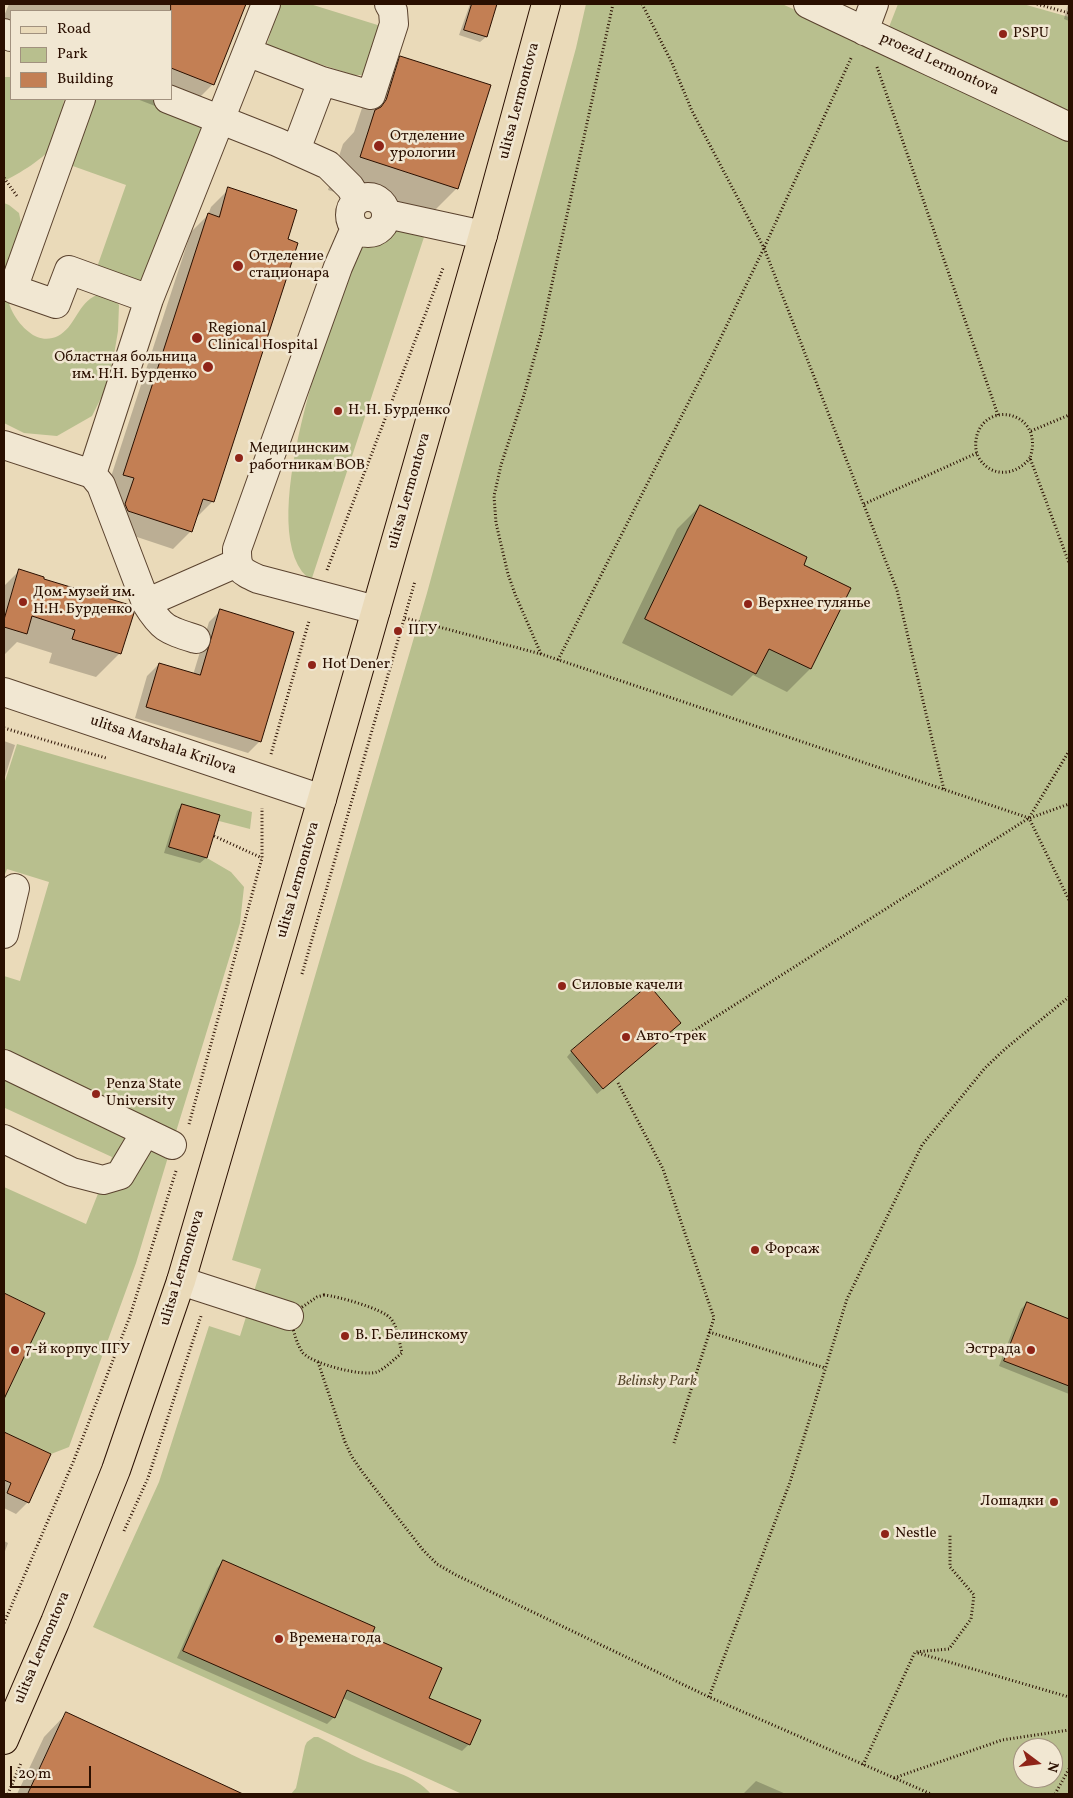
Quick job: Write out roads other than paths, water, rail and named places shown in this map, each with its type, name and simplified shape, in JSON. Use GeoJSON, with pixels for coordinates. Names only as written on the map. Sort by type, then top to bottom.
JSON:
{"type":"FeatureCollection","features":[{"type":"Feature","properties":{"kind":"main road","name":"ulitsa Lermontova"},"geometry":{"type":"LineString","coordinates":[[4,1740],[55,1622],[116,1470],[180,1281],[322,799],[484,235],[546,4]]}},
{"type":"Feature","properties":{"kind":"street"},"geometry":{"type":"LineString","coordinates":[[92,474],[150,299],[266,4]]}},
{"type":"Feature","properties":{"kind":"street"},"geometry":{"type":"LineString","coordinates":[[247,52],[322,81],[371,96],[394,24],[393,11],[389,4]]}},
{"type":"Feature","properties":{"kind":"street","name":"proezd Lermontova"},"geometry":{"type":"LineString","coordinates":[[808,4],[975,81],[1069,127]]}},
{"type":"Feature","properties":{"kind":"street"},"geometry":{"type":"LineString","coordinates":[[864,31],[874,4]]}},
{"type":"Feature","properties":{"kind":"street"},"geometry":{"type":"LineString","coordinates":[[296,150],[322,81]]}},
{"type":"Feature","properties":{"kind":"street"},"geometry":{"type":"LineString","coordinates":[[81,100],[13,288],[56,304],[69,270],[150,299]]}},
{"type":"Feature","properties":{"kind":"street"},"geometry":{"type":"LineString","coordinates":[[171,100],[221,119],[328,165],[350,187],[358,200]]}},
{"type":"Feature","properties":{"kind":"street"},"geometry":{"type":"LineString","coordinates":[[368,196],[378,199],[383,203],[387,214],[383,226],[373,233],[360,232],[355,228],[350,219],[353,203],[368,196]]}},
{"type":"Feature","properties":{"kind":"street"},"geometry":{"type":"LineString","coordinates":[[387,214],[484,235]]}},
{"type":"Feature","properties":{"kind":"street"},"geometry":{"type":"LineString","coordinates":[[355,228],[338,267],[237,549],[237,563],[245,573],[258,579],[376,610]]}},
{"type":"Feature","properties":{"kind":"street"},"geometry":{"type":"LineString","coordinates":[[4,446],[92,474],[97,478],[146,603],[164,627],[173,632],[196,639]]}},
{"type":"Feature","properties":{"kind":"street"},"geometry":{"type":"LineString","coordinates":[[146,603],[237,563]]}},
{"type":"Feature","properties":{"kind":"street","name":"ulitsa Marshala Krilova"},"geometry":{"type":"LineString","coordinates":[[4,692],[322,799]]}},
{"type":"Feature","properties":{"kind":"street"},"geometry":{"type":"LineString","coordinates":[[5,925],[15,888]]}},
{"type":"Feature","properties":{"kind":"street"},"geometry":{"type":"LineString","coordinates":[[4,1066],[178,1149]]}},
{"type":"Feature","properties":{"kind":"street"},"geometry":{"type":"LineString","coordinates":[[4,1139],[72,1172],[103,1180],[120,1175],[145,1132]]}},
{"type":"Feature","properties":{"kind":"street"},"geometry":{"type":"LineString","coordinates":[[180,1281],[290,1316]]}},
{"type":"Feature","properties":{"kind":"place","name":"PSPU"},"geometry":{"type":"Point","coordinates":[1003,34]}},
{"type":"Feature","properties":{"kind":"place","name":"Отделение урологии"},"geometry":{"type":"Point","coordinates":[379,146]}},
{"type":"Feature","properties":{"kind":"place","name":"Отделение стационара"},"geometry":{"type":"Point","coordinates":[238,266]}},
{"type":"Feature","properties":{"kind":"place","name":"Regional Clinical Hospital"},"geometry":{"type":"Point","coordinates":[197,338]}},
{"type":"Feature","properties":{"kind":"place","name":"Областная больница им. Н.Н. Бурденко"},"geometry":{"type":"Point","coordinates":[208,367]}},
{"type":"Feature","properties":{"kind":"place","name":"Н. Н. Бурденко"},"geometry":{"type":"Point","coordinates":[338,411]}},
{"type":"Feature","properties":{"kind":"place","name":"Медицинским работникам ВОВ"},"geometry":{"type":"Point","coordinates":[239,458]}},
{"type":"Feature","properties":{"kind":"place","name":"Дом-музей им. Н.Н. Бурденко"},"geometry":{"type":"Point","coordinates":[23,602]}},
{"type":"Feature","properties":{"kind":"place","name":"Верхнее гулянье"},"geometry":{"type":"Point","coordinates":[748,604]}},
{"type":"Feature","properties":{"kind":"place","name":"ПГУ"},"geometry":{"type":"Point","coordinates":[398,631]}},
{"type":"Feature","properties":{"kind":"place","name":"Hot Dener"},"geometry":{"type":"Point","coordinates":[312,665]}},
{"type":"Feature","properties":{"kind":"place","name":"Силовые качели"},"geometry":{"type":"Point","coordinates":[562,986]}},
{"type":"Feature","properties":{"kind":"place","name":"Авто-трек"},"geometry":{"type":"Point","coordinates":[626,1037]}},
{"type":"Feature","properties":{"kind":"place","name":"Penza State University"},"geometry":{"type":"Point","coordinates":[96,1094]}},
{"type":"Feature","properties":{"kind":"place","name":"Форсаж"},"geometry":{"type":"Point","coordinates":[755,1250]}},
{"type":"Feature","properties":{"kind":"place","name":"В. Г. Белинскому"},"geometry":{"type":"Point","coordinates":[345,1336]}},
{"type":"Feature","properties":{"kind":"place","name":"7-й корпус ПГУ"},"geometry":{"type":"Point","coordinates":[15,1350]}},
{"type":"Feature","properties":{"kind":"place","name":"Эстрада"},"geometry":{"type":"Point","coordinates":[1031,1350]}},
{"type":"Feature","properties":{"kind":"place","name":"Лошадки"},"geometry":{"type":"Point","coordinates":[1054,1502]}},
{"type":"Feature","properties":{"kind":"place","name":"Nestle"},"geometry":{"type":"Point","coordinates":[885,1534]}},
{"type":"Feature","properties":{"kind":"place","name":"Времена года"},"geometry":{"type":"Point","coordinates":[279,1639]}},
{"type":"Feature","properties":{"kind":"park label","name":"Belinsky Park"},"geometry":{"type":"Point","coordinates":[657,1382]}}]}
